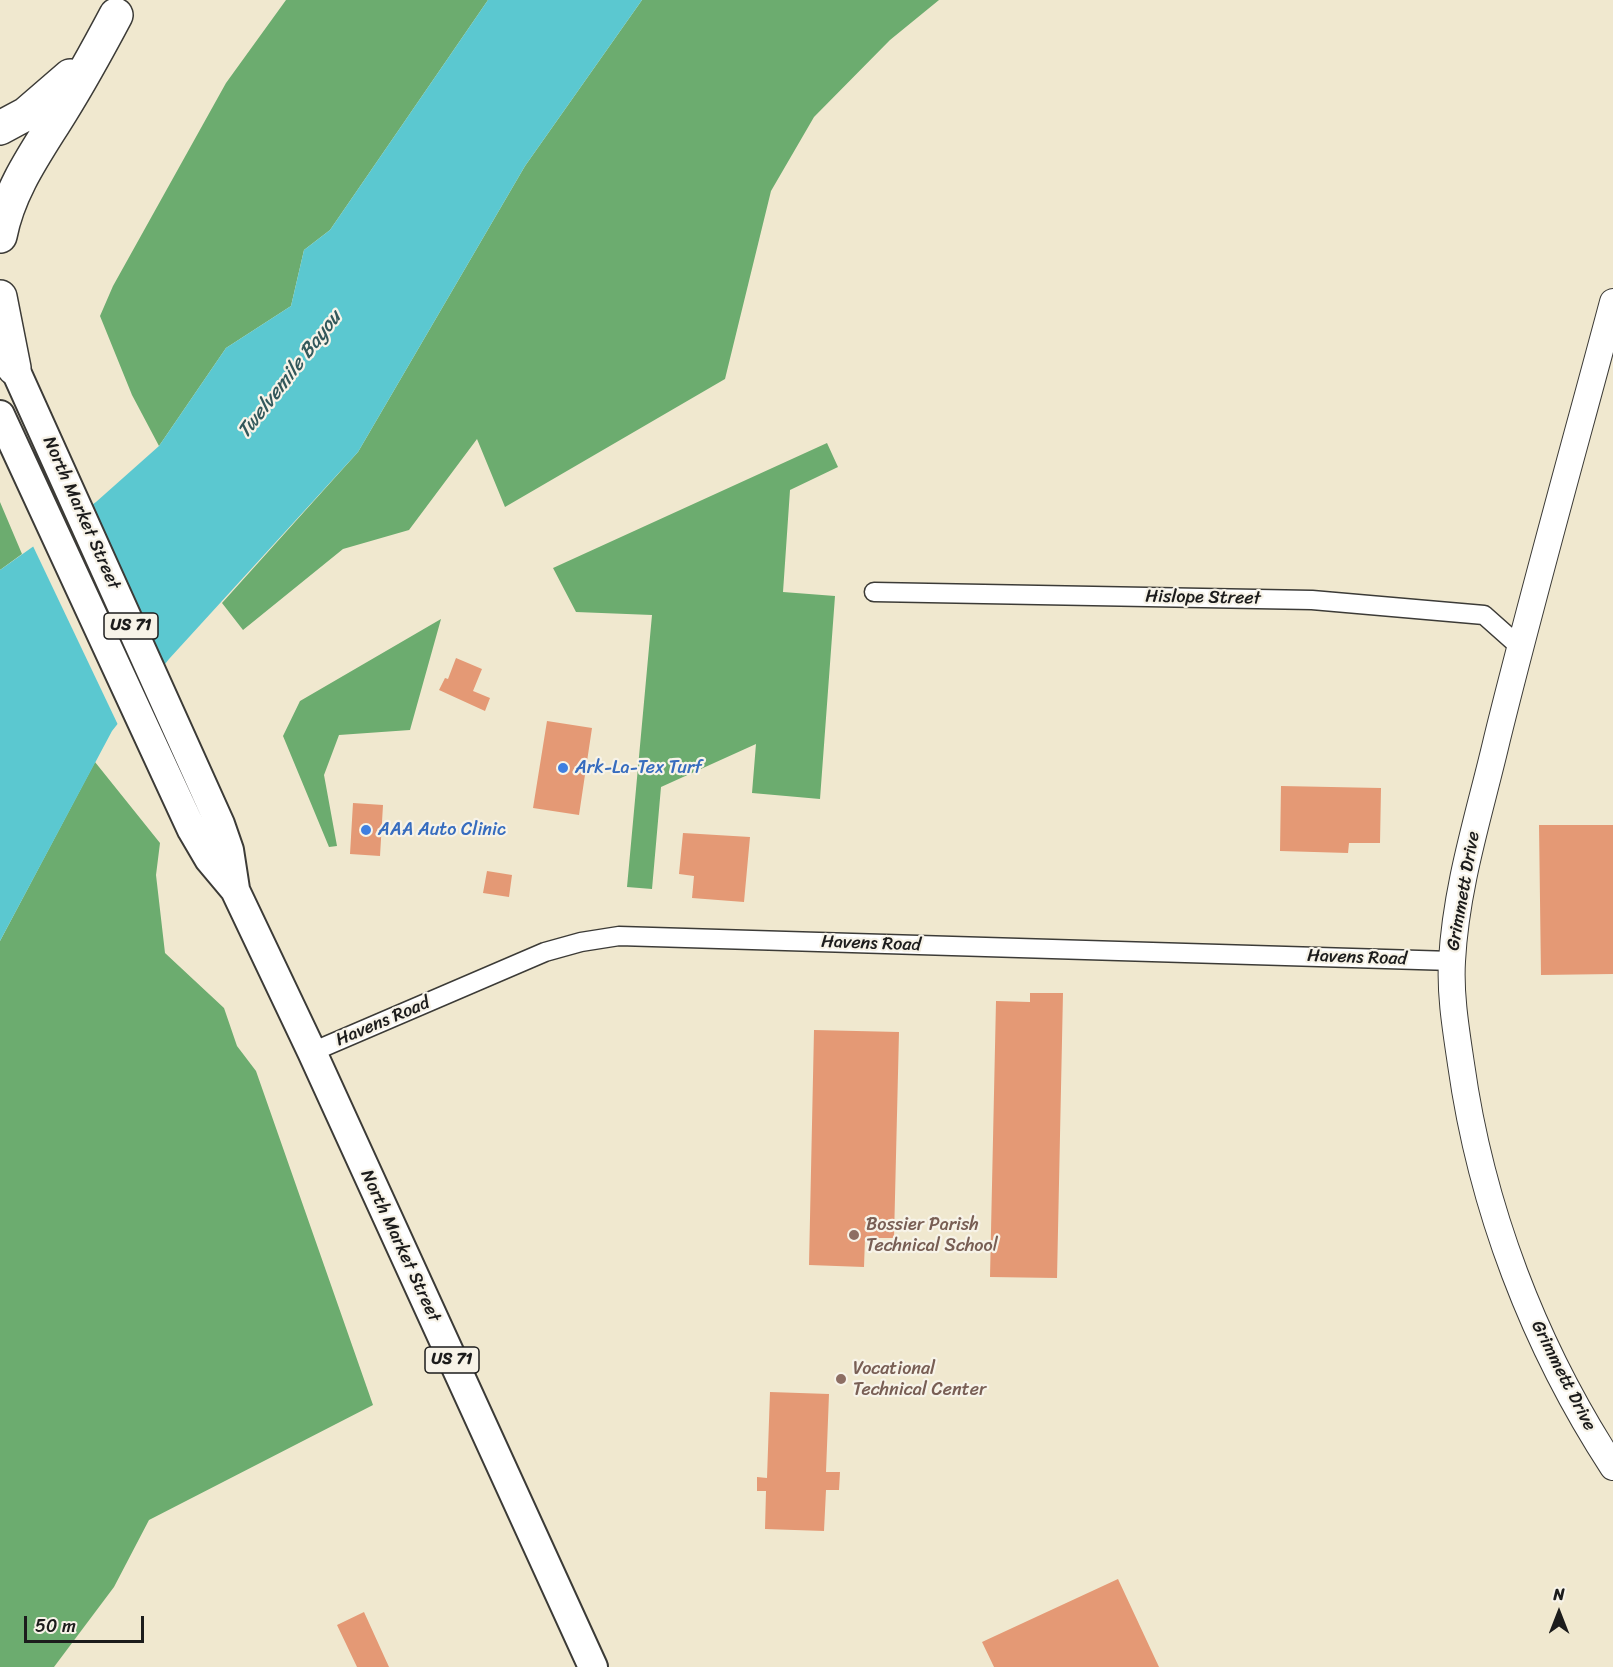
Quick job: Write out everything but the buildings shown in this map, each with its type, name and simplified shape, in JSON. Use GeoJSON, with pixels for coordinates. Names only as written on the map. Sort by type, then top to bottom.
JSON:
{"type":"FeatureCollection","features":[{"type":"Feature","properties":{"kind":"highway"},"geometry":{"type":"LineString","coordinates":[[0,128],[26,114],[63,85],[121,7]]}},
{"type":"Feature","properties":{"kind":"highway"},"geometry":{"type":"LineString","coordinates":[[0,236],[10,199],[23,174],[86,71],[121,7]]}},
{"type":"Feature","properties":{"kind":"highway"},"geometry":{"type":"LineString","coordinates":[[0,297],[14,368]]}},
{"type":"Feature","properties":{"kind":"main road","name":"Grimmett Drive"},"geometry":{"type":"LineString","coordinates":[[1613,302],[1520,647],[1464,876],[1452,961],[1454,1020],[1472,1132],[1509,1260],[1541,1338],[1570,1396],[1613,1467]]}},
{"type":"Feature","properties":{"kind":"main road","name":"North Market Street"},"geometry":{"type":"LineString","coordinates":[[0,337],[220,824],[229,850],[236,891]]}},
{"type":"Feature","properties":{"kind":"main road","name":"North Market Street"},"geometry":{"type":"LineString","coordinates":[[0,415],[192,830],[209,859],[236,891],[593,1667]]}},
{"type":"Feature","properties":{"kind":"street","name":"Hislope Street"},"geometry":{"type":"LineString","coordinates":[[873,592],[1312,600],[1484,615],[1520,647]]}},
{"type":"Feature","properties":{"kind":"street","name":"Havens Road"},"geometry":{"type":"LineString","coordinates":[[312,1052],[545,952],[581,942],[619,936],[1452,961]]}},
{"type":"Feature","properties":{"kind":"green space"},"geometry":{"type":"Polygon","coordinates":[[[286,0],[488,0],[330,230],[304,250],[291,306],[226,348],[159,446],[132,395],[100,316],[113,286],[226,83],[286,0]]]}},
{"type":"Feature","properties":{"kind":"green space"},"geometry":{"type":"Polygon","coordinates":[[[642,0],[939,0],[890,40],[814,117],[771,191],[725,379],[505,507],[477,439],[409,530],[343,549],[243,630],[222,603],[358,452],[525,166],[642,0]]]}},
{"type":"Feature","properties":{"kind":"green space"},"geometry":{"type":"Polygon","coordinates":[[[827,443],[838,467],[790,490],[783,592],[835,596],[820,799],[752,793],[756,744],[661,787],[652,889],[627,887],[652,615],[576,612],[553,568],[827,443]]]}},
{"type":"Feature","properties":{"kind":"green space"},"geometry":{"type":"Polygon","coordinates":[[[0,502],[22,554],[0,570],[0,502]]]}},
{"type":"Feature","properties":{"kind":"green space"},"geometry":{"type":"Polygon","coordinates":[[[441,619],[410,730],[339,735],[324,775],[337,846],[329,847],[283,736],[300,701],[441,619]]]}},
{"type":"Feature","properties":{"kind":"green space"},"geometry":{"type":"Polygon","coordinates":[[[95,762],[160,843],[156,875],[165,953],[224,1008],[237,1046],[256,1071],[373,1405],[149,1520],[114,1587],[54,1667],[0,1667],[0,941],[95,762]]]}},
{"type":"Feature","properties":{"kind":"water","name":"Twelvemile Bayou"},"geometry":{"type":"Polygon","coordinates":[[[488,0],[642,0],[525,166],[358,452],[169,659],[112,731],[0,941],[0,570],[96,502],[159,446],[226,348],[291,306],[304,250],[330,230],[488,0]]]}},
{"type":"Feature","properties":{"kind":"pier"},"geometry":{"type":"Polygon","coordinates":[[[91,502],[166,668],[119,727],[32,544],[91,502]]]}},
{"type":"Feature","properties":{"kind":"place","name":"Ark-La-Tex Turf"},"geometry":{"type":"Point","coordinates":[563,768]}},
{"type":"Feature","properties":{"kind":"place","name":"AAA Auto Clinic"},"geometry":{"type":"Point","coordinates":[366,830]}},
{"type":"Feature","properties":{"kind":"place","name":"Bossier Parish Technical School"},"geometry":{"type":"Point","coordinates":[854,1235]}},
{"type":"Feature","properties":{"kind":"place","name":"Vocational Technical Center"},"geometry":{"type":"Point","coordinates":[841,1379]}}]}
